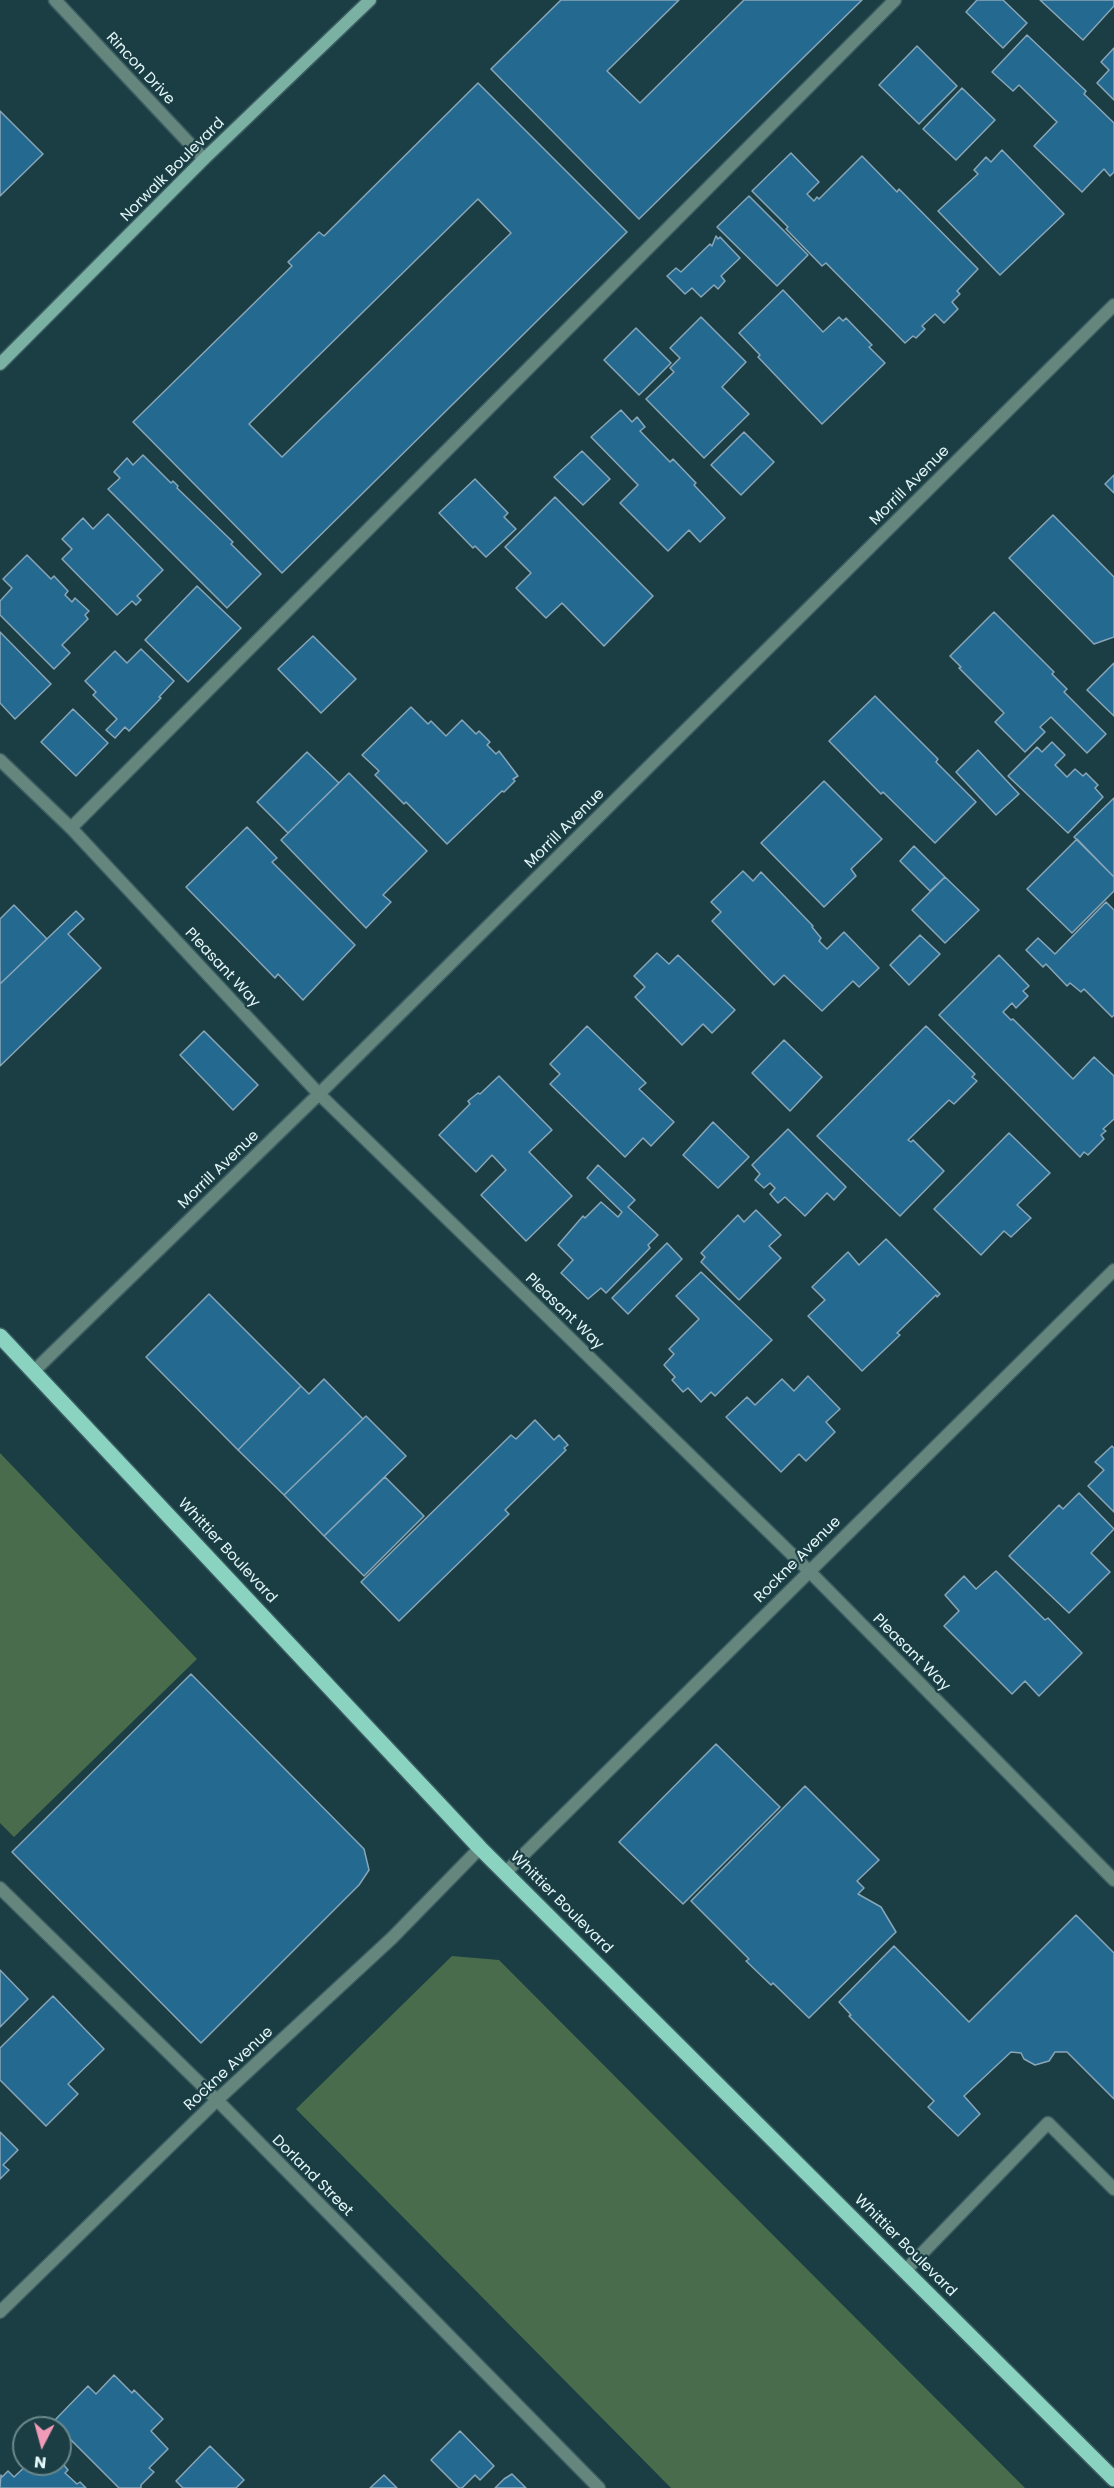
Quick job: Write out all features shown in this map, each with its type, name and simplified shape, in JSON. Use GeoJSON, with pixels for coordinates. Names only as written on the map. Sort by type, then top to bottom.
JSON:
{"type":"FeatureCollection","features":[{"type":"Feature","properties":{"kind":"main road","name":"Norwalk Boulevard"},"geometry":{"type":"LineString","coordinates":[[0,364],[204,159],[370,0]]}},
{"type":"Feature","properties":{"kind":"main road","name":"Whittier Boulevard"},"geometry":{"type":"LineString","coordinates":[[0,1336],[480,1848],[1114,2479]]}},
{"type":"Feature","properties":{"kind":"street","name":"Rincon Drive"},"geometry":{"type":"LineString","coordinates":[[54,0],[204,159]]}},
{"type":"Feature","properties":{"kind":"street"},"geometry":{"type":"LineString","coordinates":[[71,828],[895,0]]}},
{"type":"Feature","properties":{"kind":"street","name":"Morrill Avenue"},"geometry":{"type":"LineString","coordinates":[[34,1371],[319,1094],[1114,304]]}},
{"type":"Feature","properties":{"kind":"street","name":"Pleasant Way"},"geometry":{"type":"LineString","coordinates":[[0,760],[71,828],[319,1094],[809,1571],[1114,1880]]}},
{"type":"Feature","properties":{"kind":"street","name":"Rockne Avenue"},"geometry":{"type":"LineString","coordinates":[[505,1873],[1114,1270]]}},
{"type":"Feature","properties":{"kind":"street","name":"Rockne Avenue"},"geometry":{"type":"LineString","coordinates":[[0,2312],[217,2100],[392,1938],[480,1848]]}},
{"type":"Feature","properties":{"kind":"street","name":"Dorland Street"},"geometry":{"type":"LineString","coordinates":[[0,1888],[217,2100],[599,2488]]}},
{"type":"Feature","properties":{"kind":"street"},"geometry":{"type":"LineString","coordinates":[[905,2271],[1048,2123],[1114,2189]]}},
{"type":"Feature","properties":{"kind":"green space"},"geometry":{"type":"Polygon","coordinates":[[[0,1453],[197,1659],[14,1837],[0,1823],[0,1453]]]}},
{"type":"Feature","properties":{"kind":"green space"},"geometry":{"type":"Polygon","coordinates":[[[452,1956],[499,1960],[1025,2488],[671,2488],[296,2109],[452,1956]]]}},
{"type":"Feature","properties":{"kind":"building"},"geometry":{"type":"Polygon","coordinates":[[[561,0],[679,0],[607,71],[640,103],[744,0],[862,0],[639,219],[491,69],[561,0]]]}},
{"type":"Feature","properties":{"kind":"building"},"geometry":{"type":"Polygon","coordinates":[[[977,0],[1003,0],[1027,23],[1003,48],[966,12],[977,0]]]}},
{"type":"Feature","properties":{"kind":"building"},"geometry":{"type":"Polygon","coordinates":[[[1040,0],[1114,0],[1114,6],[1083,40],[1040,0]]]}},
{"type":"Feature","properties":{"kind":"building"},"geometry":{"type":"Polygon","coordinates":[[[1027,35],[1086,91],[1084,94],[1114,123],[1114,172],[1110,176],[1104,169],[1082,192],[1034,146],[1057,122],[1019,85],[1013,91],[992,72],[1027,35]]]}},
{"type":"Feature","properties":{"kind":"building"},"geometry":{"type":"Polygon","coordinates":[[[917,46],[957,86],[919,124],[879,85],[917,46]]]}},
{"type":"Feature","properties":{"kind":"building"},"geometry":{"type":"Polygon","coordinates":[[[1114,48],[1114,100],[1097,83],[1109,70],[1101,62],[1114,48]]]}},
{"type":"Feature","properties":{"kind":"building"},"geometry":{"type":"Polygon","coordinates":[[[478,83],[627,232],[282,573],[133,422],[292,266],[288,262],[319,232],[324,236],[478,83]],[[478,199],[249,424],[282,457],[511,233],[478,199]]]}},
{"type":"Feature","properties":{"kind":"building"},"geometry":{"type":"Polygon","coordinates":[[[962,88],[995,120],[956,160],[923,129],[962,88]]]}},
{"type":"Feature","properties":{"kind":"building"},"geometry":{"type":"Polygon","coordinates":[[[0,111],[43,154],[0,196],[0,111]]]}},
{"type":"Feature","properties":{"kind":"building"},"geometry":{"type":"Polygon","coordinates":[[[1002,150],[1064,214],[1000,275],[938,211],[978,174],[974,170],[986,157],[991,162],[1002,150]]]}},
{"type":"Feature","properties":{"kind":"building"},"geometry":{"type":"Polygon","coordinates":[[[791,153],[819,182],[807,194],[814,201],[817,197],[819,199],[862,156],[897,192],[899,189],[978,269],[957,291],[960,294],[952,302],[958,309],[944,323],[935,314],[922,326],[925,329],[916,338],[913,336],[905,343],[826,263],[822,266],[786,229],[788,227],[752,191],[791,153]]]}},
{"type":"Feature","properties":{"kind":"building"},"geometry":{"type":"Polygon","coordinates":[[[749,196],[808,255],[777,286],[717,227],[749,196]]]}},
{"type":"Feature","properties":{"kind":"building"},"geometry":{"type":"Polygon","coordinates":[[[716,236],[718,239],[720,237],[740,258],[721,276],[725,281],[718,289],[714,285],[701,297],[692,288],[685,294],[667,276],[676,268],[681,272],[710,244],[712,246],[716,236]]]}},
{"type":"Feature","properties":{"kind":"building"},"geometry":{"type":"Polygon","coordinates":[[[783,290],[823,332],[839,317],[843,321],[846,318],[872,345],[869,347],[885,363],[822,424],[758,357],[760,355],[739,333],[783,290]]]}},
{"type":"Feature","properties":{"kind":"building"},"geometry":{"type":"Polygon","coordinates":[[[701,317],[746,362],[722,387],[749,414],[704,458],[646,399],[674,372],[670,368],[680,358],[670,348],[701,317]]]}},
{"type":"Feature","properties":{"kind":"building"},"geometry":{"type":"Polygon","coordinates":[[[636,328],[671,363],[639,395],[604,360],[636,328]]]}},
{"type":"Feature","properties":{"kind":"building"},"geometry":{"type":"Polygon","coordinates":[[[621,410],[632,422],[637,417],[645,427],[640,431],[670,462],[673,459],[725,518],[700,542],[689,530],[668,551],[620,503],[638,485],[591,437],[621,410]]]}},
{"type":"Feature","properties":{"kind":"building"},"geometry":{"type":"Polygon","coordinates":[[[744,432],[774,462],[741,495],[711,465],[744,432]]]}},
{"type":"Feature","properties":{"kind":"building"},"geometry":{"type":"Polygon","coordinates":[[[582,451],[610,479],[583,505],[554,477],[582,451]]]}},
{"type":"Feature","properties":{"kind":"building"},"geometry":{"type":"Polygon","coordinates":[[[143,455],[171,483],[173,481],[178,486],[177,488],[233,542],[231,544],[261,574],[227,608],[108,489],[120,478],[114,472],[127,458],[133,465],[143,455]]]}},
{"type":"Feature","properties":{"kind":"building"},"geometry":{"type":"Polygon","coordinates":[[[1114,475],[1114,493],[1105,484],[1114,475]]]}},
{"type":"Feature","properties":{"kind":"building"},"geometry":{"type":"Polygon","coordinates":[[[475,479],[508,513],[504,517],[516,529],[486,557],[475,546],[473,548],[439,513],[475,479]]]}},
{"type":"Feature","properties":{"kind":"building"},"geometry":{"type":"Polygon","coordinates":[[[555,497],[653,596],[604,646],[562,603],[546,618],[516,588],[531,573],[505,547],[555,497]]]}},
{"type":"Feature","properties":{"kind":"building"},"geometry":{"type":"Polygon","coordinates":[[[108,514],[163,570],[137,596],[141,600],[136,605],[132,601],[117,615],[62,559],[72,549],[62,539],[83,518],[93,529],[108,514]]]}},
{"type":"Feature","properties":{"kind":"building"},"geometry":{"type":"Polygon","coordinates":[[[1053,515],[1114,577],[1114,637],[1094,644],[1009,558],[1053,515]]]}},
{"type":"Feature","properties":{"kind":"building"},"geometry":{"type":"Polygon","coordinates":[[[27,555],[51,579],[54,576],[68,591],[65,595],[72,602],[75,598],[89,611],[85,615],[88,619],[62,645],[70,653],[54,669],[0,615],[0,601],[12,588],[3,579],[27,555]]]}},
{"type":"Feature","properties":{"kind":"building"},"geometry":{"type":"Polygon","coordinates":[[[197,586],[241,628],[188,682],[145,640],[197,586]]]}},
{"type":"Feature","properties":{"kind":"building"},"geometry":{"type":"Polygon","coordinates":[[[994,612],[1054,672],[1052,674],[1067,689],[1064,692],[1106,734],[1087,753],[1051,717],[1040,727],[1045,732],[1025,752],[995,722],[1004,713],[950,656],[994,612]]]}},
{"type":"Feature","properties":{"kind":"building"},"geometry":{"type":"Polygon","coordinates":[[[0,632],[51,684],[15,719],[0,703],[0,632]]]}},
{"type":"Feature","properties":{"kind":"building"},"geometry":{"type":"Polygon","coordinates":[[[313,636],[356,679],[321,713],[278,669],[313,636]]]}},
{"type":"Feature","properties":{"kind":"building"},"geometry":{"type":"Polygon","coordinates":[[[141,649],[174,681],[129,731],[125,727],[115,738],[106,730],[117,719],[93,695],[96,692],[85,681],[115,651],[127,663],[141,649]]]}},
{"type":"Feature","properties":{"kind":"building"},"geometry":{"type":"Polygon","coordinates":[[[1114,663],[1114,716],[1087,690],[1114,663]]]}},
{"type":"Feature","properties":{"kind":"building"},"geometry":{"type":"Polygon","coordinates":[[[875,696],[938,759],[936,762],[976,802],[935,843],[883,792],[881,794],[829,741],[875,696]]]}},
{"type":"Feature","properties":{"kind":"building"},"geometry":{"type":"Polygon","coordinates":[[[411,707],[428,724],[431,721],[446,736],[462,720],[476,734],[479,731],[490,742],[487,745],[496,754],[499,751],[518,776],[504,792],[502,791],[447,844],[406,802],[404,804],[375,775],[379,771],[362,755],[411,707]]]}},
{"type":"Feature","properties":{"kind":"building"},"geometry":{"type":"Polygon","coordinates":[[[73,709],[108,743],[76,776],[41,742],[73,709]]]}},
{"type":"Feature","properties":{"kind":"building"},"geometry":{"type":"Polygon","coordinates":[[[1052,742],[1065,755],[1055,765],[1067,777],[1075,769],[1083,776],[1086,773],[1098,785],[1095,788],[1103,797],[1068,833],[1008,776],[1037,747],[1042,752],[1052,742]]]}},
{"type":"Feature","properties":{"kind":"building"},"geometry":{"type":"Polygon","coordinates":[[[978,750],[1019,794],[996,815],[956,772],[978,750]]]}},
{"type":"Feature","properties":{"kind":"building"},"geometry":{"type":"Polygon","coordinates":[[[307,752],[339,783],[288,833],[257,802],[307,752]]]}},
{"type":"Feature","properties":{"kind":"building"},"geometry":{"type":"Polygon","coordinates":[[[349,773],[427,851],[383,895],[391,902],[366,928],[281,840],[349,773]]]}},
{"type":"Feature","properties":{"kind":"building"},"geometry":{"type":"Polygon","coordinates":[[[824,781],[882,839],[851,869],[856,876],[824,907],[761,843],[824,781]]]}},
{"type":"Feature","properties":{"kind":"building"},"geometry":{"type":"Polygon","coordinates":[[[1114,798],[1114,877],[1074,837],[1114,798]]]}},
{"type":"Feature","properties":{"kind":"building"},"geometry":{"type":"Polygon","coordinates":[[[247,827],[277,858],[272,862],[355,945],[303,1000],[278,974],[275,978],[186,887],[247,827]]]}},
{"type":"Feature","properties":{"kind":"building"},"geometry":{"type":"Polygon","coordinates":[[[1077,839],[1114,877],[1114,891],[1072,933],[1027,889],[1077,839]]]}},
{"type":"Feature","properties":{"kind":"building"},"geometry":{"type":"Polygon","coordinates":[[[914,846],[945,877],[930,891],[900,861],[914,846]]]}},
{"type":"Feature","properties":{"kind":"building"},"geometry":{"type":"Polygon","coordinates":[[[743,871],[753,881],[761,872],[813,926],[821,938],[819,941],[827,949],[844,932],[879,968],[859,987],[853,981],[822,1011],[784,975],[774,985],[712,921],[721,912],[711,902],[743,871]]]}},
{"type":"Feature","properties":{"kind":"building"},"geometry":{"type":"Polygon","coordinates":[[[945,877],[979,910],[945,943],[912,910],[945,877]]]}},
{"type":"Feature","properties":{"kind":"building"},"geometry":{"type":"Polygon","coordinates":[[[1106,902],[1114,910],[1114,1015],[1112,1017],[1084,989],[1081,992],[1070,983],[1067,986],[1046,964],[1043,967],[1026,950],[1038,938],[1055,954],[1106,902]]]}},
{"type":"Feature","properties":{"kind":"building"},"geometry":{"type":"Polygon","coordinates":[[[14,905],[47,939],[0,984],[0,919],[14,905]]]}},
{"type":"Feature","properties":{"kind":"building"},"geometry":{"type":"Polygon","coordinates":[[[76,911],[84,919],[68,934],[101,968],[0,1066],[0,984],[76,911]]]}},
{"type":"Feature","properties":{"kind":"building"},"geometry":{"type":"Polygon","coordinates":[[[920,935],[940,954],[909,985],[890,965],[920,935]]]}},
{"type":"Feature","properties":{"kind":"building"},"geometry":{"type":"Polygon","coordinates":[[[657,953],[669,964],[678,955],[735,1010],[712,1033],[703,1024],[682,1045],[635,997],[645,987],[634,976],[657,953]]]}},
{"type":"Feature","properties":{"kind":"building"},"geometry":{"type":"Polygon","coordinates":[[[999,955],[1029,986],[1023,991],[1028,996],[1016,1008],[1012,1003],[1003,1012],[1011,1020],[1013,1019],[1073,1079],[1094,1057],[1114,1076],[1114,1119],[1103,1129],[1106,1131],[1101,1135],[1104,1139],[1088,1155],[1084,1152],[1080,1157],[939,1015],[999,955]]]}},
{"type":"Feature","properties":{"kind":"building"},"geometry":{"type":"Polygon","coordinates":[[[587,1026],[646,1083],[639,1089],[674,1122],[651,1146],[643,1138],[625,1157],[550,1084],[560,1074],[550,1064],[587,1026]]]}},
{"type":"Feature","properties":{"kind":"building"},"geometry":{"type":"Polygon","coordinates":[[[926,1026],[975,1074],[972,1077],[977,1081],[954,1104],[949,1100],[908,1140],[911,1142],[913,1140],[944,1171],[900,1216],[817,1136],[926,1026]]]}},
{"type":"Feature","properties":{"kind":"building"},"geometry":{"type":"Polygon","coordinates":[[[204,1031],[258,1085],[233,1110],[180,1055],[204,1031]]]}},
{"type":"Feature","properties":{"kind":"building"},"geometry":{"type":"Polygon","coordinates":[[[784,1040],[822,1077],[790,1111],[752,1073],[784,1040]]]}},
{"type":"Feature","properties":{"kind":"building"},"geometry":{"type":"Polygon","coordinates":[[[499,1076],[552,1130],[529,1152],[572,1196],[526,1241],[481,1195],[506,1170],[492,1155],[476,1172],[439,1135],[470,1104],[468,1101],[478,1093],[480,1094],[499,1076]]]}},
{"type":"Feature","properties":{"kind":"building"},"geometry":{"type":"Polygon","coordinates":[[[713,1122],[749,1157],[718,1188],[683,1155],[713,1122]]]}},
{"type":"Feature","properties":{"kind":"building"},"geometry":{"type":"Polygon","coordinates":[[[788,1129],[846,1187],[834,1200],[827,1193],[805,1216],[785,1197],[778,1203],[770,1194],[775,1188],[770,1183],[764,1188],[755,1180],[760,1174],[752,1165],[788,1129]]]}},
{"type":"Feature","properties":{"kind":"building"},"geometry":{"type":"Polygon","coordinates":[[[1009,1133],[1050,1173],[1017,1205],[1031,1218],[1011,1237],[1004,1231],[981,1255],[934,1209],[1009,1133]]]}},
{"type":"Feature","properties":{"kind":"building"},"geometry":{"type":"Polygon","coordinates":[[[598,1165],[635,1200],[628,1207],[658,1235],[648,1245],[650,1248],[606,1293],[601,1288],[588,1299],[561,1273],[573,1260],[558,1245],[583,1216],[585,1218],[601,1202],[618,1217],[622,1212],[587,1178],[598,1165]]]}},
{"type":"Feature","properties":{"kind":"building"},"geometry":{"type":"Polygon","coordinates":[[[756,1210],[781,1235],[769,1246],[781,1258],[739,1300],[701,1262],[705,1257],[701,1253],[738,1215],[744,1222],[756,1210]]]}},
{"type":"Feature","properties":{"kind":"building"},"geometry":{"type":"Polygon","coordinates":[[[886,1239],[940,1294],[937,1297],[936,1295],[897,1333],[900,1335],[862,1371],[808,1316],[825,1300],[812,1287],[848,1252],[859,1265],[886,1239]]]}},
{"type":"Feature","properties":{"kind":"building"},"geometry":{"type":"Polygon","coordinates":[[[667,1243],[682,1259],[628,1314],[612,1298],[667,1243]]]}},
{"type":"Feature","properties":{"kind":"building"},"geometry":{"type":"Polygon","coordinates":[[[701,1272],[772,1340],[715,1396],[711,1392],[701,1402],[688,1388],[683,1392],[672,1380],[675,1377],[664,1365],[674,1354],[669,1349],[699,1319],[676,1296],[701,1272]]]}},
{"type":"Feature","properties":{"kind":"building"},"geometry":{"type":"Polygon","coordinates":[[[209,1294],[301,1386],[238,1450],[146,1357],[209,1294]]]}},
{"type":"Feature","properties":{"kind":"building"},"geometry":{"type":"Polygon","coordinates":[[[808,1376],[840,1409],[826,1422],[835,1432],[806,1461],[799,1454],[781,1472],[726,1417],[747,1397],[755,1405],[782,1379],[794,1391],[808,1376]]]}},
{"type":"Feature","properties":{"kind":"building"},"geometry":{"type":"Polygon","coordinates":[[[324,1379],[363,1419],[284,1495],[238,1450],[301,1386],[309,1394],[324,1379]]]}},
{"type":"Feature","properties":{"kind":"building"},"geometry":{"type":"Polygon","coordinates":[[[366,1416],[406,1456],[324,1536],[284,1495],[366,1416]]]}},
{"type":"Feature","properties":{"kind":"building"},"geometry":{"type":"Polygon","coordinates":[[[535,1420],[554,1440],[559,1435],[568,1445],[564,1448],[566,1450],[505,1510],[509,1514],[399,1621],[361,1582],[511,1435],[516,1439],[535,1420]]]}},
{"type":"Feature","properties":{"kind":"building"},"geometry":{"type":"Polygon","coordinates":[[[1112,1446],[1114,1448],[1114,1512],[1088,1486],[1104,1470],[1095,1462],[1112,1446]]]}},
{"type":"Feature","properties":{"kind":"building"},"geometry":{"type":"Polygon","coordinates":[[[385,1477],[424,1516],[364,1576],[324,1536],[385,1477]]]}},
{"type":"Feature","properties":{"kind":"building"},"geometry":{"type":"Polygon","coordinates":[[[1079,1493],[1114,1529],[1091,1553],[1110,1572],[1069,1613],[1009,1556],[1059,1505],[1063,1509],[1079,1493]]]}},
{"type":"Feature","properties":{"kind":"building"},"geometry":{"type":"Polygon","coordinates":[[[996,1571],[1045,1620],[1048,1618],[1082,1653],[1039,1696],[1025,1681],[1012,1694],[944,1626],[959,1611],[945,1595],[964,1576],[976,1589],[996,1571]]]}},
{"type":"Feature","properties":{"kind":"building"},"geometry":{"type":"Polygon","coordinates":[[[191,1674],[364,1849],[369,1870],[359,1885],[201,2043],[12,1852],[191,1674]]]}},
{"type":"Feature","properties":{"kind":"building"},"geometry":{"type":"Polygon","coordinates":[[[716,1744],[780,1807],[683,1904],[619,1842],[716,1744]]]}},
{"type":"Feature","properties":{"kind":"building"},"geometry":{"type":"Polygon","coordinates":[[[805,1786],[879,1860],[857,1881],[864,1888],[858,1894],[881,1907],[896,1932],[809,2018],[773,1983],[771,1985],[746,1961],[749,1959],[691,1901],[805,1786]]]}},
{"type":"Feature","properties":{"kind":"building"},"geometry":{"type":"Polygon","coordinates":[[[1076,1915],[1114,1953],[1114,2099],[1067,2052],[1055,2052],[1049,2061],[1035,2065],[1024,2059],[1021,2053],[1011,2052],[964,2096],[980,2114],[958,2136],[928,2107],[934,2101],[849,2016],[851,2015],[839,2002],[894,1946],[969,2022],[1076,1915]]]}},
{"type":"Feature","properties":{"kind":"building"},"geometry":{"type":"Polygon","coordinates":[[[0,1970],[28,1999],[0,2027],[0,1970]]]}},
{"type":"Feature","properties":{"kind":"building"},"geometry":{"type":"Polygon","coordinates":[[[53,1996],[104,2049],[68,2084],[78,2094],[46,2126],[0,2080],[0,2048],[53,1996]]]}},
{"type":"Feature","properties":{"kind":"building"},"geometry":{"type":"Polygon","coordinates":[[[0,2132],[18,2150],[3,2165],[9,2170],[0,2179],[0,2132]]]}},
{"type":"Feature","properties":{"kind":"building"},"geometry":{"type":"Polygon","coordinates":[[[114,2375],[132,2393],[134,2390],[163,2419],[151,2431],[168,2449],[149,2468],[154,2472],[141,2485],[141,2488],[119,2488],[72,2441],[72,2416],[59,2416],[88,2386],[96,2394],[114,2375]]]}},
{"type":"Feature","properties":{"kind":"building"},"geometry":{"type":"Polygon","coordinates":[[[460,2431],[494,2466],[480,2480],[475,2475],[462,2488],[459,2488],[431,2460],[460,2431]]]}},
{"type":"Feature","properties":{"kind":"building"},"geometry":{"type":"Polygon","coordinates":[[[210,2446],[244,2480],[236,2488],[183,2488],[176,2481],[210,2446]]]}},
{"type":"Feature","properties":{"kind":"building"},"geometry":{"type":"Polygon","coordinates":[[[8,2471],[14,2477],[68,2476],[86,2488],[0,2488],[1,2475],[2,2477],[8,2471]]]}},
{"type":"Feature","properties":{"kind":"building"},"geometry":{"type":"Polygon","coordinates":[[[512,2474],[526,2488],[495,2488],[504,2479],[512,2474]]]}},
{"type":"Feature","properties":{"kind":"building"},"geometry":{"type":"Polygon","coordinates":[[[384,2475],[397,2488],[370,2488],[384,2475]]]}}]}
